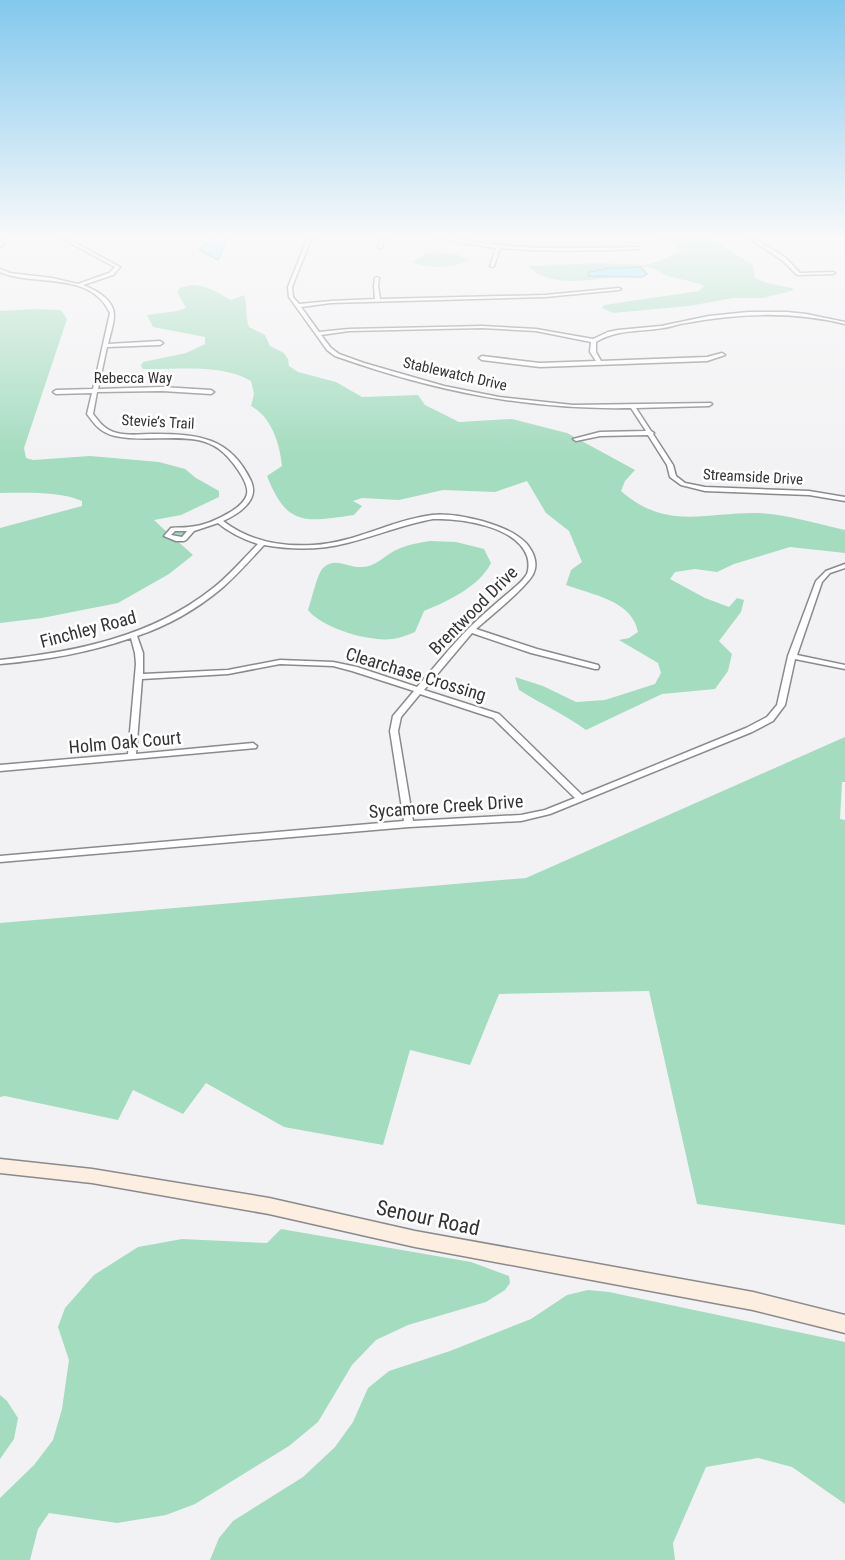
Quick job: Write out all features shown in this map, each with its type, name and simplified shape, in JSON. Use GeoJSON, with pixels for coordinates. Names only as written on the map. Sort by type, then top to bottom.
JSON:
{"type":"FeatureCollection","features":[{"type":"Feature","properties":{"kind":"street","name":"Stevie’s Trail"},"geometry":{"type":"LineString","coordinates":[[111,310],[90,414],[94,422],[106,430],[138,437],[194,436],[214,441],[230,453],[249,484],[250,495],[238,510],[191,530]]}},
{"type":"Feature","properties":{"kind":"street","name":"Stablewatch Drive"},"geometry":{"type":"LineString","coordinates":[[300,310],[329,349],[337,355],[442,386],[499,398],[556,405],[709,404]]}},
{"type":"Feature","properties":{"kind":"street"},"geometry":{"type":"LineString","coordinates":[[318,334],[349,330],[482,327],[536,330],[594,341],[619,330],[662,327],[687,321],[763,312],[806,314],[845,323]]}},
{"type":"Feature","properties":{"kind":"street"},"geometry":{"type":"LineString","coordinates":[[594,341],[593,352],[599,362]]}},
{"type":"Feature","properties":{"kind":"street"},"geometry":{"type":"LineString","coordinates":[[105,346],[160,344]]}},
{"type":"Feature","properties":{"kind":"street"},"geometry":{"type":"LineString","coordinates":[[482,358],[530,364],[707,359],[722,355]]}},
{"type":"Feature","properties":{"kind":"street","name":"Rebecca Way"},"geometry":{"type":"LineString","coordinates":[[56,392],[162,389],[211,392]]}},
{"type":"Feature","properties":{"kind":"street","name":"Streamside Drive"},"geometry":{"type":"LineString","coordinates":[[632,406],[670,465],[673,477],[687,486],[705,489],[809,493],[845,499]]}},
{"type":"Feature","properties":{"kind":"street"},"geometry":{"type":"LineString","coordinates":[[576,439],[600,434],[651,433]]}},
{"type":"Feature","properties":{"kind":"street","name":"Brentwood Drive"},"geometry":{"type":"LineString","coordinates":[[219,520],[233,533],[262,543],[293,546],[342,543],[433,517],[472,519],[488,524],[522,544],[532,560],[531,573],[521,585],[471,630],[417,690],[394,722],[410,824]]}},
{"type":"Feature","properties":{"kind":"street","name":"Finchley Road"},"geometry":{"type":"LineString","coordinates":[[0,662],[78,651],[133,635],[198,603],[225,582],[262,543]]}},
{"type":"Feature","properties":{"kind":"street","name":"Sycamore Creek Drive"},"geometry":{"type":"LineString","coordinates":[[0,860],[410,824],[521,818],[547,812],[749,730],[770,719],[781,705],[792,657],[819,581],[828,572],[845,566]]}},
{"type":"Feature","properties":{"kind":"street"},"geometry":{"type":"LineString","coordinates":[[471,630],[534,651],[595,667]]}},
{"type":"Feature","properties":{"kind":"street"},"geometry":{"type":"LineString","coordinates":[[132,756],[140,653],[133,635]]}},
{"type":"Feature","properties":{"kind":"street"},"geometry":{"type":"LineString","coordinates":[[792,657],[845,667]]}},
{"type":"Feature","properties":{"kind":"street","name":"Clearchase Crossing"},"geometry":{"type":"LineString","coordinates":[[138,677],[228,672],[266,663],[300,661],[354,669],[496,716],[580,798]]}},
{"type":"Feature","properties":{"kind":"street","name":"Holm Oak Court"},"geometry":{"type":"LineString","coordinates":[[0,768],[254,746]]}},
{"type":"Feature","properties":{"kind":"street","name":"Senour Road"},"geometry":{"type":"LineString","coordinates":[[0,1166],[92,1176],[268,1206],[415,1239],[753,1301],[845,1324]]}},
{"type":"Feature","properties":{"kind":"green space"},"geometry":{"type":"Polygon","coordinates":[[[61,310],[67,319],[24,448],[26,458],[33,460],[90,456],[159,462],[185,469],[219,491],[219,497],[181,515],[154,520],[170,535],[175,531],[187,532],[181,537],[173,537],[193,555],[169,574],[118,603],[42,618],[0,623],[0,528],[82,506],[82,501],[42,493],[0,493],[0,311],[61,310]]]}},
{"type":"Feature","properties":{"kind":"green space"},"geometry":{"type":"Polygon","coordinates":[[[246,310],[249,327],[265,335],[270,346],[284,353],[289,366],[298,372],[336,382],[362,397],[418,395],[425,405],[459,422],[512,419],[567,433],[635,470],[625,481],[621,491],[654,511],[687,517],[758,513],[802,520],[845,530],[845,553],[790,547],[734,564],[717,572],[695,569],[675,572],[670,579],[705,598],[729,607],[737,598],[744,600],[741,612],[719,641],[732,654],[728,671],[715,689],[662,694],[586,730],[519,690],[515,677],[543,686],[576,702],[605,700],[655,684],[661,673],[658,663],[619,640],[629,638],[638,632],[628,613],[610,600],[566,585],[571,570],[582,562],[569,531],[546,513],[527,481],[495,492],[443,490],[399,500],[362,498],[353,501],[362,506],[354,515],[310,519],[290,513],[274,493],[267,476],[282,466],[281,458],[270,424],[251,406],[254,394],[251,381],[239,375],[212,370],[143,369],[141,366],[143,362],[186,353],[205,344],[205,337],[153,327],[147,315],[177,311],[246,310]]]}},
{"type":"Feature","properties":{"kind":"green space"},"geometry":{"type":"Polygon","coordinates":[[[606,310],[648,310],[613,313],[606,310]]]}},
{"type":"Feature","properties":{"kind":"green space"},"geometry":{"type":"Polygon","coordinates":[[[430,541],[456,542],[484,549],[491,563],[486,572],[471,586],[453,598],[424,611],[415,632],[392,639],[359,636],[324,623],[308,610],[319,576],[323,568],[328,565],[337,563],[367,567],[398,549],[430,541]]]}},
{"type":"Feature","properties":{"kind":"green space"},"geometry":{"type":"Polygon","coordinates":[[[845,737],[845,782],[842,782],[840,819],[845,820],[845,1225],[697,1204],[649,991],[499,994],[470,1065],[410,1050],[383,1145],[284,1127],[206,1083],[183,1114],[133,1090],[118,1120],[5,1096],[0,1097],[0,923],[526,878],[845,737]]]}},
{"type":"Feature","properties":{"kind":"green space"},"geometry":{"type":"Polygon","coordinates":[[[281,1229],[471,1262],[509,1276],[510,1283],[505,1290],[486,1302],[408,1325],[376,1340],[352,1365],[318,1422],[289,1446],[195,1504],[166,1515],[117,1523],[49,1513],[38,1529],[30,1560],[0,1560],[0,1498],[34,1465],[53,1440],[62,1409],[69,1360],[58,1327],[65,1308],[94,1275],[138,1247],[182,1239],[267,1243],[281,1229]]]}},
{"type":"Feature","properties":{"kind":"green space"},"geometry":{"type":"Polygon","coordinates":[[[588,1290],[609,1292],[845,1342],[845,1504],[792,1467],[758,1458],[706,1467],[673,1543],[675,1560],[210,1560],[219,1538],[233,1521],[303,1477],[335,1447],[353,1422],[368,1388],[389,1371],[450,1351],[531,1319],[567,1295],[588,1290]]]}},
{"type":"Feature","properties":{"kind":"green space"},"geometry":{"type":"Polygon","coordinates":[[[0,1395],[7,1401],[18,1418],[14,1439],[0,1459],[0,1395]]]}}]}
